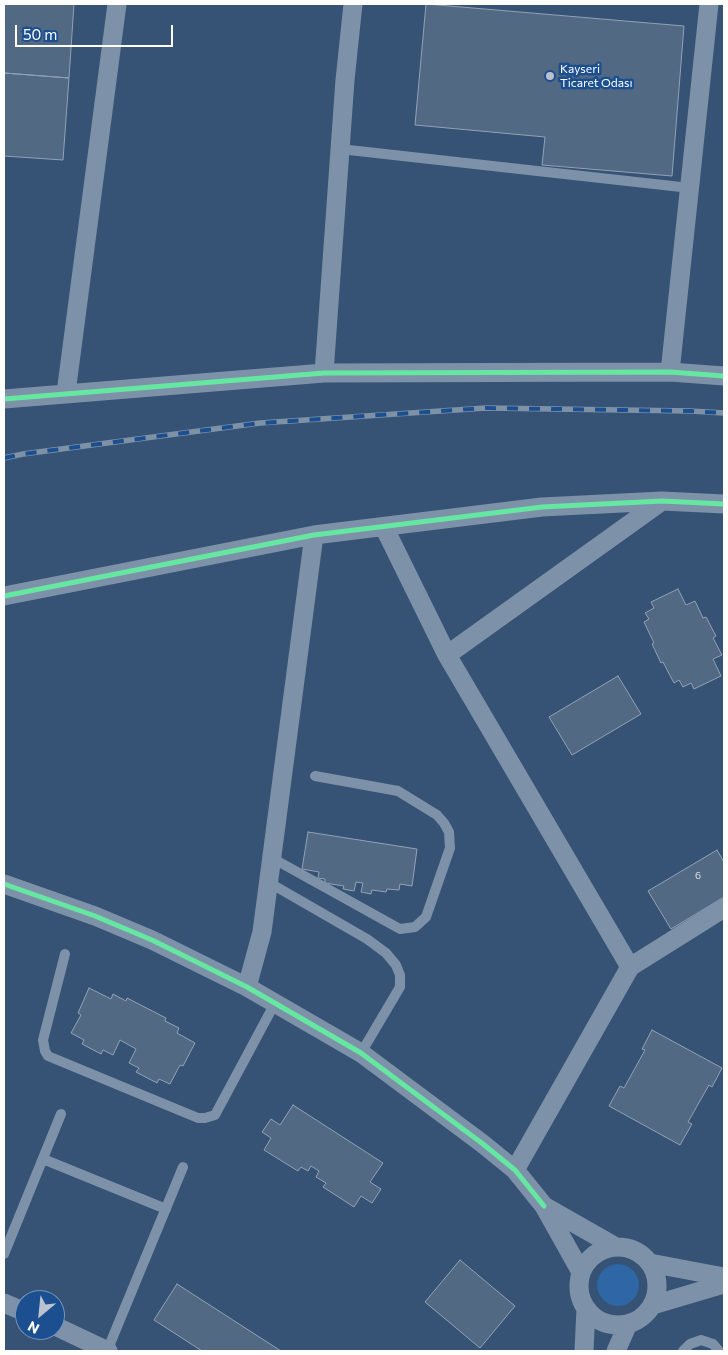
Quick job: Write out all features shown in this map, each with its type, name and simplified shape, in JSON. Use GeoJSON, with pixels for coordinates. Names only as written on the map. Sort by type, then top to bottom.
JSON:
{"type":"FeatureCollection","features":[{"type":"Feature","properties":{"kind":"street"},"geometry":{"type":"LineString","coordinates":[[66,393],[117,4]]}},
{"type":"Feature","properties":{"kind":"street"},"geometry":{"type":"LineString","coordinates":[[324,373],[340,149],[353,4]]}},
{"type":"Feature","properties":{"kind":"street"},"geometry":{"type":"LineString","coordinates":[[670,372],[708,4]]}},
{"type":"Feature","properties":{"kind":"street"},"geometry":{"type":"LineString","coordinates":[[4,399],[324,373],[670,372],[724,376]]}},
{"type":"Feature","properties":{"kind":"street"},"geometry":{"type":"LineString","coordinates":[[4,596],[314,535],[542,507],[662,501],[724,504]]}},
{"type":"Feature","properties":{"kind":"street"},"geometry":{"type":"LineString","coordinates":[[447,655],[662,501]]}},
{"type":"Feature","properties":{"kind":"street"},"geometry":{"type":"LineString","coordinates":[[384,527],[447,655],[630,967]]}},
{"type":"Feature","properties":{"kind":"street"},"geometry":{"type":"LineString","coordinates":[[247,987],[262,932],[314,535]]}},
{"type":"Feature","properties":{"kind":"street"},"geometry":{"type":"LineString","coordinates":[[4,884],[95,916],[144,936],[247,987],[361,1054],[483,1144],[515,1170],[544,1206],[581,1272]]}},
{"type":"Feature","properties":{"kind":"street"},"geometry":{"type":"LineString","coordinates":[[515,1170],[630,967],[724,908]]}},
{"type":"Feature","properties":{"kind":"street"},"geometry":{"type":"LineString","coordinates":[[544,1206],[616,1247]]}},
{"type":"Feature","properties":{"kind":"street"},"geometry":{"type":"LineString","coordinates":[[622,1246],[646,1257],[650,1263],[657,1280],[657,1293],[652,1306],[644,1316],[628,1324],[607,1324],[595,1318],[586,1309],[580,1298],[578,1285],[581,1272],[587,1261],[597,1252],[609,1247],[622,1246]]}},
{"type":"Feature","properties":{"kind":"street"},"geometry":{"type":"LineString","coordinates":[[650,1263],[724,1277]]}},
{"type":"Feature","properties":{"kind":"street"},"geometry":{"type":"LineString","coordinates":[[652,1306],[724,1284]]}},
{"type":"Feature","properties":{"kind":"street"},"geometry":{"type":"LineString","coordinates":[[581,1350],[586,1309]]}},
{"type":"Feature","properties":{"kind":"street"},"geometry":{"type":"LineString","coordinates":[[616,1351],[628,1324]]}},
{"type":"Feature","properties":{"kind":"street"},"geometry":{"type":"LineString","coordinates":[[65,1331],[108,1351]]}},
{"type":"Feature","properties":{"kind":"lane"},"geometry":{"type":"LineString","coordinates":[[340,149],[690,188]]}},
{"type":"Feature","properties":{"kind":"lane"},"geometry":{"type":"LineString","coordinates":[[272,858],[400,929],[415,927],[426,917],[450,848],[449,832],[444,823],[437,815],[398,791],[315,776]]}},
{"type":"Feature","properties":{"kind":"lane"},"geometry":{"type":"LineString","coordinates":[[268,882],[367,939],[386,953],[396,965],[400,975],[400,987],[361,1054]]}},
{"type":"Feature","properties":{"kind":"lane"},"geometry":{"type":"LineString","coordinates":[[66,954],[43,1040],[48,1056],[198,1118],[215,1115],[275,1003]]}},
{"type":"Feature","properties":{"kind":"lane"},"geometry":{"type":"LineString","coordinates":[[4,1254],[61,1114]]}},
{"type":"Feature","properties":{"kind":"lane"},"geometry":{"type":"LineString","coordinates":[[43,1159],[166,1209]]}},
{"type":"Feature","properties":{"kind":"lane"},"geometry":{"type":"LineString","coordinates":[[108,1351],[183,1167]]}},
{"type":"Feature","properties":{"kind":"lane"},"geometry":{"type":"LineString","coordinates":[[683,1351],[690,1344],[701,1340],[713,1344],[718,1351]]}},
{"type":"Feature","properties":{"kind":"shaded area"},"geometry":{"type":"Polygon","coordinates":[[[622,1264],[630,1267],[636,1273],[639,1285],[636,1297],[630,1303],[614,1306],[606,1303],[600,1297],[597,1281],[600,1273],[606,1267],[622,1264]]]}},
{"type":"Feature","properties":{"kind":"building"},"geometry":{"type":"Polygon","coordinates":[[[4,4],[74,4],[69,78],[4,73],[4,4]]]}},
{"type":"Feature","properties":{"kind":"building","name":"Kayseri Ticaret Odası"},"geometry":{"type":"Polygon","coordinates":[[[426,4],[684,26],[672,176],[542,165],[545,137],[415,125],[426,4]]]}},
{"type":"Feature","properties":{"kind":"building"},"geometry":{"type":"Polygon","coordinates":[[[4,73],[69,78],[63,160],[4,156],[4,73]]]}},
{"type":"Feature","properties":{"kind":"building"},"geometry":{"type":"Polygon","coordinates":[[[678,589],[686,605],[695,601],[703,618],[706,617],[716,636],[713,638],[722,655],[713,659],[721,676],[694,689],[691,683],[683,687],[679,680],[674,683],[663,662],[661,663],[644,622],[649,619],[645,613],[654,608],[651,602],[678,589]]]}},
{"type":"Feature","properties":{"kind":"building"},"geometry":{"type":"Polygon","coordinates":[[[618,676],[641,714],[572,755],[549,717],[618,676]]]}},
{"type":"Feature","properties":{"kind":"building"},"geometry":{"type":"Polygon","coordinates":[[[308,832],[417,849],[412,886],[400,884],[399,890],[387,889],[386,892],[372,890],[371,894],[361,892],[363,883],[356,882],[354,891],[343,889],[344,886],[325,883],[325,879],[318,878],[319,872],[302,869],[308,832]]]}},
{"type":"Feature","properties":{"kind":"building"},"geometry":{"type":"Polygon","coordinates":[[[717,850],[724,862],[724,897],[671,929],[648,891],[717,850]]]}},
{"type":"Feature","properties":{"kind":"building"},"geometry":{"type":"Polygon","coordinates":[[[89,988],[111,999],[113,994],[126,1001],[127,998],[166,1018],[165,1021],[179,1028],[177,1033],[195,1043],[183,1066],[180,1065],[170,1084],[159,1079],[157,1083],[136,1072],[139,1068],[129,1063],[136,1049],[120,1040],[113,1055],[103,1050],[101,1054],[82,1044],[84,1040],[71,1033],[81,1015],[78,1013],[89,988]]]}},
{"type":"Feature","properties":{"kind":"building"},"geometry":{"type":"Polygon","coordinates":[[[652,1030],[722,1068],[712,1087],[709,1085],[688,1122],[692,1124],[680,1145],[609,1106],[620,1086],[624,1088],[645,1050],[642,1049],[652,1030]]]}},
{"type":"Feature","properties":{"kind":"building"},"geometry":{"type":"Polygon","coordinates":[[[293,1105],[383,1163],[370,1182],[381,1189],[372,1203],[361,1196],[354,1207],[323,1187],[326,1183],[316,1177],[319,1171],[311,1166],[308,1171],[301,1167],[298,1171],[264,1150],[271,1138],[262,1132],[271,1119],[280,1125],[293,1105]]]}},
{"type":"Feature","properties":{"kind":"building"},"geometry":{"type":"Polygon","coordinates":[[[460,1260],[515,1306],[480,1348],[425,1302],[460,1260]]]}},
{"type":"Feature","properties":{"kind":"building"},"geometry":{"type":"Polygon","coordinates":[[[177,1284],[281,1351],[202,1351],[154,1320],[177,1284]]]}},
{"type":"Feature","properties":{"kind":"railway"},"geometry":{"type":"LineString","coordinates":[[4,458],[260,423],[486,408],[724,413]]}},
{"type":"Feature","properties":{"kind":"cycle path"},"geometry":{"type":"LineString","coordinates":[[4,399],[324,373],[670,372],[724,376]]}},
{"type":"Feature","properties":{"kind":"cycle path"},"geometry":{"type":"LineString","coordinates":[[4,596],[314,535],[542,507],[662,501],[724,504]]}},
{"type":"Feature","properties":{"kind":"cycle path"},"geometry":{"type":"LineString","coordinates":[[4,884],[95,916],[152,940],[247,987],[361,1053],[515,1170],[544,1206]]}},
{"type":"Feature","properties":{"kind":"place","name":"Kayseri Ticaret Odası"},"geometry":{"type":"Point","coordinates":[550,76]}}]}
